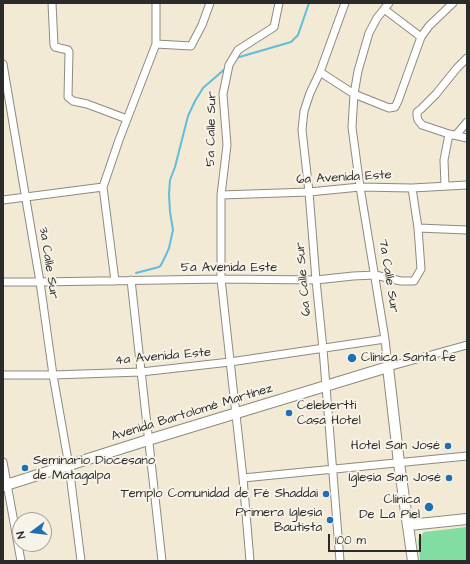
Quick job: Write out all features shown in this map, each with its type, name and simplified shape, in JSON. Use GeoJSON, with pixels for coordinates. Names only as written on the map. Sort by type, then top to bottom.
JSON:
{"type":"FeatureCollection","features":[{"type":"Feature","properties":{"kind":"street"},"geometry":{"type":"LineString","coordinates":[[52,3],[54,45],[55,47],[68,50],[69,52],[68,96],[73,101],[87,104],[127,119]]}},
{"type":"Feature","properties":{"kind":"street"},"geometry":{"type":"LineString","coordinates":[[114,281],[103,187],[119,140],[156,44],[156,3]]}},
{"type":"Feature","properties":{"kind":"street"},"geometry":{"type":"LineString","coordinates":[[156,44],[191,46],[210,3]]}},
{"type":"Feature","properties":{"kind":"street","name":"5a Calle Sur"},"geometry":{"type":"LineString","coordinates":[[250,561],[243,478],[221,279],[221,195],[227,145],[223,94],[229,65],[238,50],[274,27],[279,3]]}},
{"type":"Feature","properties":{"kind":"street","name":"6a Calle Sur"},"geometry":{"type":"LineString","coordinates":[[340,561],[323,349],[302,130],[304,111],[310,93],[320,72],[345,3]]}},
{"type":"Feature","properties":{"kind":"street"},"geometry":{"type":"LineString","coordinates":[[320,72],[354,94],[389,108],[395,107],[421,37],[429,26],[453,3]]}},
{"type":"Feature","properties":{"kind":"street"},"geometry":{"type":"LineString","coordinates":[[386,6],[421,37]]}},
{"type":"Feature","properties":{"kind":"street","name":"7a Calle Sur"},"geometry":{"type":"LineString","coordinates":[[386,6],[369,33],[358,71],[354,94],[352,127],[360,187],[385,339],[399,463],[413,561]]}},
{"type":"Feature","properties":{"kind":"street"},"geometry":{"type":"LineString","coordinates":[[467,58],[436,94],[417,112],[418,120],[422,124],[452,135],[467,138]]}},
{"type":"Feature","properties":{"kind":"street","name":"3a Calle Sur"},"geometry":{"type":"LineString","coordinates":[[3,64],[69,466],[81,561]]}},
{"type":"Feature","properties":{"kind":"street"},"geometry":{"type":"LineString","coordinates":[[445,186],[444,160],[452,135],[467,122]]}},
{"type":"Feature","properties":{"kind":"street","name":"6a Avenida Este"},"geometry":{"type":"LineString","coordinates":[[221,195],[309,192],[360,187],[412,188],[467,185]]}},
{"type":"Feature","properties":{"kind":"street"},"geometry":{"type":"LineString","coordinates":[[3,200],[103,187]]}},
{"type":"Feature","properties":{"kind":"street"},"geometry":{"type":"LineString","coordinates":[[412,188],[418,228],[467,230]]}},
{"type":"Feature","properties":{"kind":"street","name":"5a Avenida Este"},"geometry":{"type":"LineString","coordinates":[[3,282],[221,279],[316,280],[375,275],[401,282],[414,281],[421,269],[418,228]]}},
{"type":"Feature","properties":{"kind":"street"},"geometry":{"type":"LineString","coordinates":[[131,280],[162,561]]}},
{"type":"Feature","properties":{"kind":"street"},"geometry":{"type":"LineString","coordinates":[[323,349],[385,339]]}},
{"type":"Feature","properties":{"kind":"street"},"geometry":{"type":"LineString","coordinates":[[388,366],[467,345]]}},
{"type":"Feature","properties":{"kind":"street","name":"4a Avenida Este"},"geometry":{"type":"LineString","coordinates":[[3,375],[141,372],[230,362],[323,349]]}},
{"type":"Feature","properties":{"kind":"street","name":"Avenida Bartolomé Martínez"},"geometry":{"type":"LineString","coordinates":[[5,485],[388,366]]}},
{"type":"Feature","properties":{"kind":"street"},"geometry":{"type":"LineString","coordinates":[[243,478],[467,456]]}},
{"type":"Feature","properties":{"kind":"street"},"geometry":{"type":"LineString","coordinates":[[3,462],[5,485],[21,561]]}},
{"type":"Feature","properties":{"kind":"street"},"geometry":{"type":"LineString","coordinates":[[409,525],[467,519]]}},
{"type":"Feature","properties":{"kind":"green space"},"geometry":{"type":"Polygon","coordinates":[[[467,527],[467,561],[420,561],[418,540],[424,532],[467,527]]]}},
{"type":"Feature","properties":{"kind":"waterway"},"geometry":{"type":"LineString","coordinates":[[236,58],[291,42],[298,35],[309,3]]}},
{"type":"Feature","properties":{"kind":"waterway"},"geometry":{"type":"LineString","coordinates":[[136,273],[159,267],[169,248],[173,230],[170,212],[170,180],[175,167],[188,116],[203,88],[226,68]]}},
{"type":"Feature","properties":{"kind":"place","name":"Clínica Santa fe"},"geometry":{"type":"Point","coordinates":[352,358]}},
{"type":"Feature","properties":{"kind":"place","name":"Celebertti Casa Hotel"},"geometry":{"type":"Point","coordinates":[289,413]}},
{"type":"Feature","properties":{"kind":"place","name":"Hotel San José"},"geometry":{"type":"Point","coordinates":[448,446]}},
{"type":"Feature","properties":{"kind":"place","name":"Seminario Diocesano de Matagalpa"},"geometry":{"type":"Point","coordinates":[25,468]}},
{"type":"Feature","properties":{"kind":"place","name":"Iglesia San José"},"geometry":{"type":"Point","coordinates":[449,478]}},
{"type":"Feature","properties":{"kind":"place","name":"Templo Comunidad de Fé Shaddai"},"geometry":{"type":"Point","coordinates":[326,494]}},
{"type":"Feature","properties":{"kind":"place","name":"Clínica De La Piel"},"geometry":{"type":"Point","coordinates":[429,507]}},
{"type":"Feature","properties":{"kind":"place","name":"Primera Iglesia Bautista"},"geometry":{"type":"Point","coordinates":[330,520]}}]}
